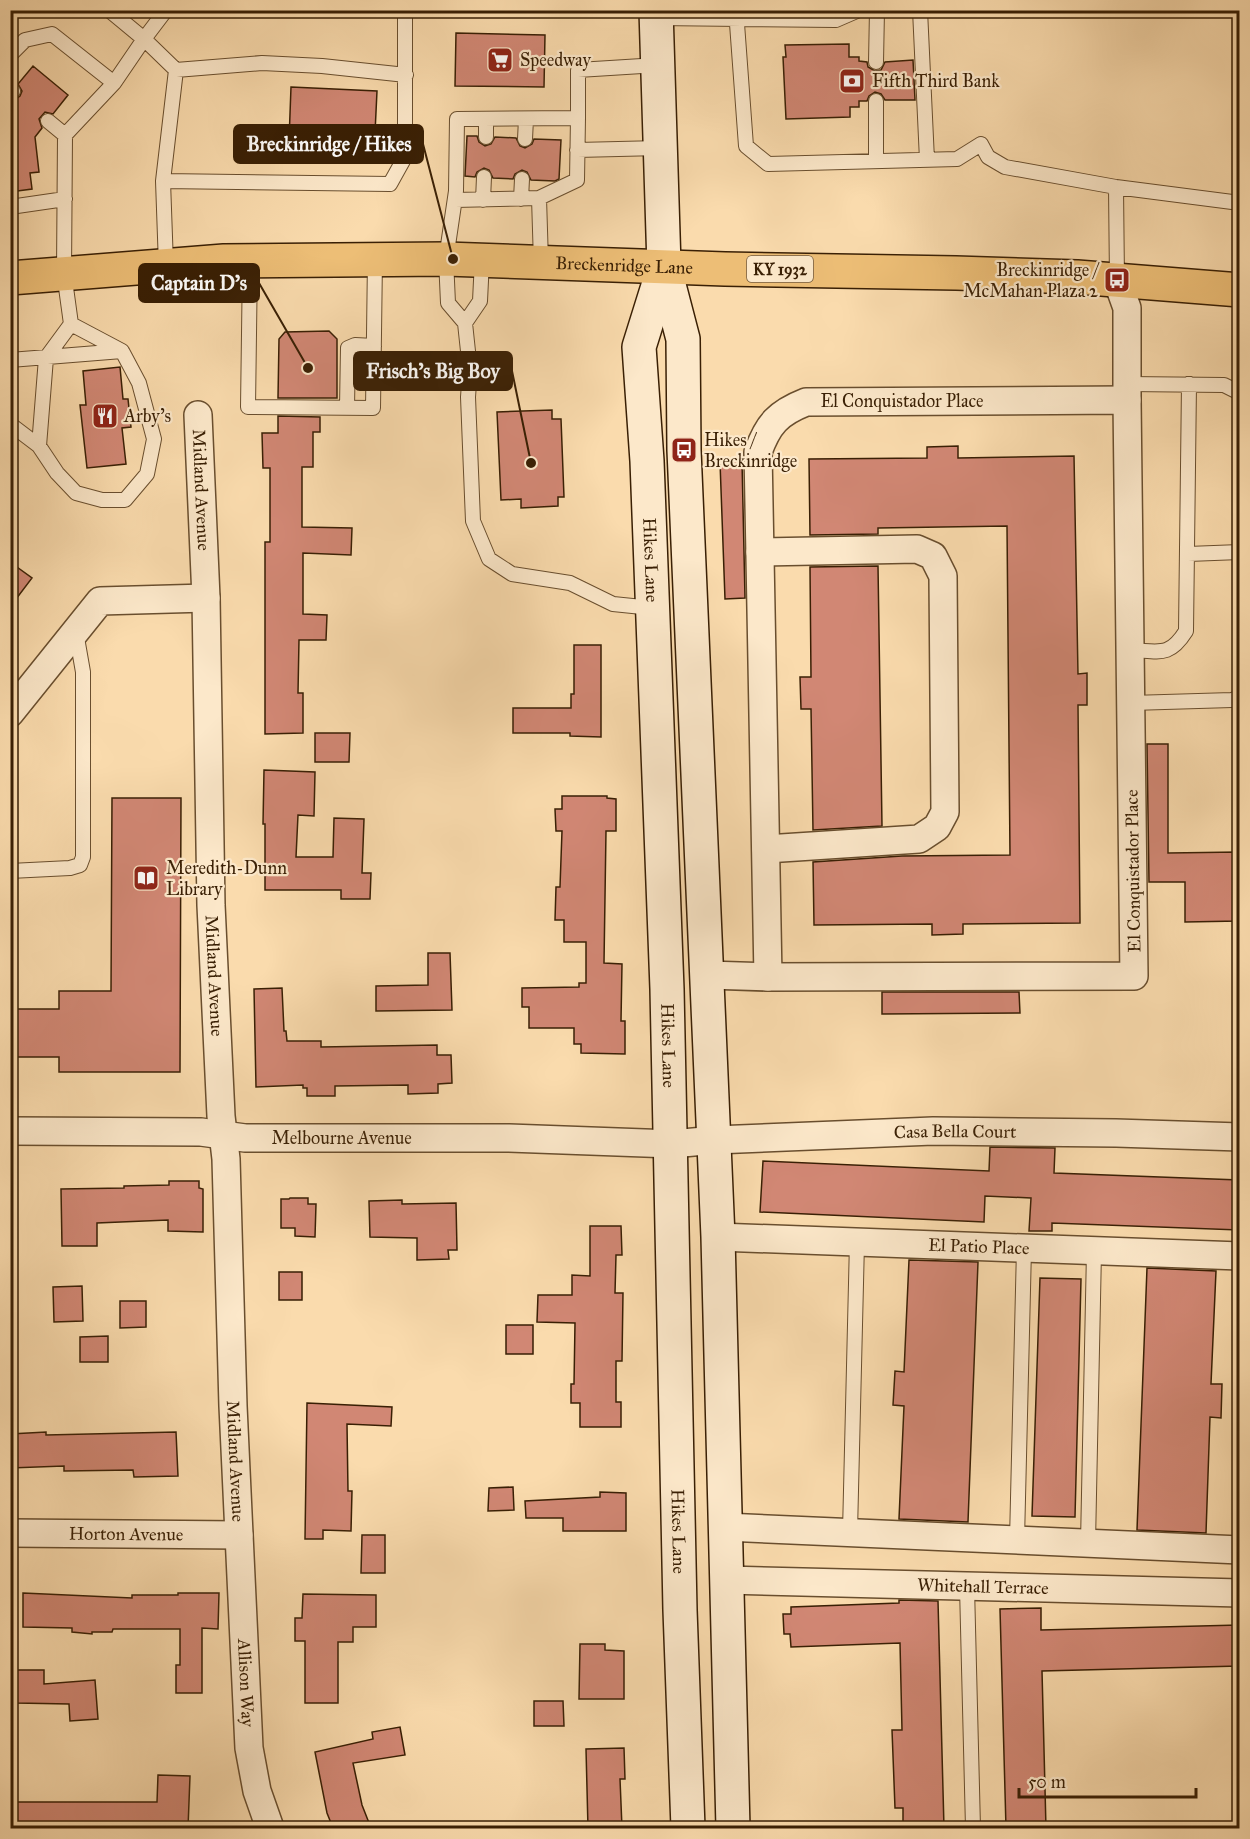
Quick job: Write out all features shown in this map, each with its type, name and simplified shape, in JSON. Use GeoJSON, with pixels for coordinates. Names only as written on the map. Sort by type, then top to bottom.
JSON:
{"type":"FeatureCollection","features":[{"type":"Feature","properties":{"kind":"main road","name":"Hikes Lane"},"geometry":{"type":"LineString","coordinates":[[656,14],[664,266],[683,339],[685,462],[715,1140],[734,1828]]}},
{"type":"Feature","properties":{"kind":"main road","name":"Breckenridge Lane"},"geometry":{"type":"LineString","coordinates":[[10,278],[250,260],[446,259],[725,269],[956,273],[1117,280],[1239,290]]}},
{"type":"Feature","properties":{"kind":"main road","name":"Hikes Lane"},"geometry":{"type":"LineString","coordinates":[[664,266],[639,347],[647,461],[668,989],[679,1586],[688,1828]]}},
{"type":"Feature","properties":{"kind":"street","name":"El Conquistador Place"},"geometry":{"type":"LineString","coordinates":[[708,975],[768,977],[1134,976],[1127,308],[1117,280]]}},
{"type":"Feature","properties":{"kind":"street","name":"El Conquistador Place"},"geometry":{"type":"LineString","coordinates":[[768,977],[758,452],[764,434],[774,420],[789,409],[806,402],[1127,392]]}},
{"type":"Feature","properties":{"kind":"street","name":"Midland Avenue"},"geometry":{"type":"LineString","coordinates":[[198,415],[206,598],[211,905],[221,1116],[226,1159],[239,1535]]}},
{"type":"Feature","properties":{"kind":"street"},"geometry":{"type":"LineString","coordinates":[[760,552],[917,549],[933,556],[943,576],[945,812],[937,827],[919,839],[766,849]]}},
{"type":"Feature","properties":{"kind":"street"},"geometry":{"type":"LineString","coordinates":[[10,713],[100,601],[206,598]]}},
{"type":"Feature","properties":{"kind":"street","name":"Melbourne Avenue"},"geometry":{"type":"LineString","coordinates":[[10,1131],[201,1132],[245,1138],[509,1138],[672,1144]]}},
{"type":"Feature","properties":{"kind":"street","name":"Casa Bella Court"},"geometry":{"type":"LineString","coordinates":[[672,1144],[715,1140],[933,1131],[1239,1137]]}},
{"type":"Feature","properties":{"kind":"street","name":"El Patio Place"},"geometry":{"type":"LineString","coordinates":[[718,1237],[1239,1256]]}},
{"type":"Feature","properties":{"kind":"street"},"geometry":{"type":"LineString","coordinates":[[725,1527],[1239,1550]]}},
{"type":"Feature","properties":{"kind":"street","name":"Horton Avenue"},"geometry":{"type":"LineString","coordinates":[[10,1533],[239,1535]]}},
{"type":"Feature","properties":{"kind":"street","name":"Allison Way"},"geometry":{"type":"LineString","coordinates":[[239,1535],[249,1748],[258,1791],[270,1828]]}},
{"type":"Feature","properties":{"kind":"street","name":"Whitehall Terrace"},"geometry":{"type":"LineString","coordinates":[[727,1580],[1239,1593]]}},
{"type":"Feature","properties":{"kind":"lane"},"geometry":{"type":"LineString","coordinates":[[109,10],[176,70],[262,63],[322,66],[406,75]]}},
{"type":"Feature","properties":{"kind":"lane"},"geometry":{"type":"LineString","coordinates":[[39,446],[46,358],[71,324],[64,273],[65,135],[114,82],[166,10]]}},
{"type":"Feature","properties":{"kind":"lane"},"geometry":{"type":"LineString","coordinates":[[163,181],[390,184],[405,157],[405,10]]}},
{"type":"Feature","properties":{"kind":"lane"},"geometry":{"type":"LineString","coordinates":[[656,14],[836,20],[859,10]]}},
{"type":"Feature","properties":{"kind":"lane"},"geometry":{"type":"LineString","coordinates":[[876,62],[877,10]]}},
{"type":"Feature","properties":{"kind":"lane"},"geometry":{"type":"LineString","coordinates":[[920,10],[927,160]]}},
{"type":"Feature","properties":{"kind":"lane"},"geometry":{"type":"LineString","coordinates":[[736,15],[746,146],[768,165],[957,159],[981,144],[988,157],[1005,167],[1116,187],[1239,203]]}},
{"type":"Feature","properties":{"kind":"lane"},"geometry":{"type":"LineString","coordinates":[[10,55],[25,40],[52,34],[114,82]]}},
{"type":"Feature","properties":{"kind":"lane"},"geometry":{"type":"LineString","coordinates":[[455,200],[539,198],[577,180],[578,70],[658,65]]}},
{"type":"Feature","properties":{"kind":"lane"},"geometry":{"type":"LineString","coordinates":[[166,265],[163,181],[176,70]]}},
{"type":"Feature","properties":{"kind":"lane"},"geometry":{"type":"LineString","coordinates":[[876,101],[876,161]]}},
{"type":"Feature","properties":{"kind":"lane"},"geometry":{"type":"LineString","coordinates":[[578,118],[457,119],[455,200],[446,259],[448,303],[465,323],[470,370],[468,396],[473,521],[489,559],[512,574],[570,583],[613,604],[652,608]]}},
{"type":"Feature","properties":{"kind":"lane"},"geometry":{"type":"LineString","coordinates":[[486,119],[486,137]]}},
{"type":"Feature","properties":{"kind":"lane"},"geometry":{"type":"LineString","coordinates":[[525,139],[526,119]]}},
{"type":"Feature","properties":{"kind":"lane"},"geometry":{"type":"LineString","coordinates":[[48,121],[65,135]]}},
{"type":"Feature","properties":{"kind":"lane"},"geometry":{"type":"LineString","coordinates":[[578,150],[660,148]]}},
{"type":"Feature","properties":{"kind":"lane"},"geometry":{"type":"LineString","coordinates":[[483,200],[484,177]]}},
{"type":"Feature","properties":{"kind":"lane"},"geometry":{"type":"LineString","coordinates":[[521,199],[522,179]]}},
{"type":"Feature","properties":{"kind":"lane"},"geometry":{"type":"LineString","coordinates":[[1116,187],[1117,280]]}},
{"type":"Feature","properties":{"kind":"lane"},"geometry":{"type":"LineString","coordinates":[[539,198],[541,262]]}},
{"type":"Feature","properties":{"kind":"lane"},"geometry":{"type":"LineString","coordinates":[[10,207],[65,199]]}},
{"type":"Feature","properties":{"kind":"lane"},"geometry":{"type":"LineString","coordinates":[[250,260],[248,407],[373,408],[375,259]]}},
{"type":"Feature","properties":{"kind":"lane"},"geometry":{"type":"LineString","coordinates":[[465,323],[480,301],[482,260]]}},
{"type":"Feature","properties":{"kind":"lane"},"geometry":{"type":"LineString","coordinates":[[10,424],[39,446],[57,472],[76,493],[102,500],[125,500],[147,474],[154,439],[139,383],[122,351],[71,324]]}},
{"type":"Feature","properties":{"kind":"lane"},"geometry":{"type":"LineString","coordinates":[[346,407],[348,348],[355,345],[374,346]]}},
{"type":"Feature","properties":{"kind":"lane"},"geometry":{"type":"LineString","coordinates":[[10,360],[122,351]]}},
{"type":"Feature","properties":{"kind":"lane"},"geometry":{"type":"LineString","coordinates":[[1127,392],[1189,384],[1224,385],[1239,393]]}},
{"type":"Feature","properties":{"kind":"lane"},"geometry":{"type":"LineString","coordinates":[[1130,650],[1165,651],[1176,646],[1186,631],[1189,384]]}},
{"type":"Feature","properties":{"kind":"lane"},"geometry":{"type":"LineString","coordinates":[[1188,554],[1239,552]]}},
{"type":"Feature","properties":{"kind":"lane"},"geometry":{"type":"LineString","coordinates":[[10,871],[70,868],[80,865],[83,856],[83,672],[76,629]]}},
{"type":"Feature","properties":{"kind":"lane"},"geometry":{"type":"LineString","coordinates":[[1131,703],[1232,700],[1239,697]]}},
{"type":"Feature","properties":{"kind":"lane"},"geometry":{"type":"LineString","coordinates":[[850,1532],[857,1242]]}},
{"type":"Feature","properties":{"kind":"lane"},"geometry":{"type":"LineString","coordinates":[[1017,1540],[1024,1248]]}},
{"type":"Feature","properties":{"kind":"lane"},"geometry":{"type":"LineString","coordinates":[[1088,1543],[1094,1251]]}},
{"type":"Feature","properties":{"kind":"lane"},"geometry":{"type":"LineString","coordinates":[[967,1587],[973,1828]]}},
{"type":"Feature","properties":{"kind":"building","name":"Speedway"},"geometry":{"type":"Polygon","coordinates":[[[456,33],[545,35],[544,87],[455,86],[456,33]]]}},
{"type":"Feature","properties":{"kind":"building","name":"Fifth Third Bank"},"geometry":{"type":"Polygon","coordinates":[[[849,44],[849,57],[859,57],[859,61],[867,62],[868,67],[875,71],[881,70],[885,62],[913,60],[915,100],[885,100],[881,94],[875,92],[869,96],[867,101],[859,101],[859,107],[850,107],[850,117],[786,119],[783,57],[786,57],[785,45],[849,44]]]}},
{"type":"Feature","properties":{"kind":"building"},"geometry":{"type":"Polygon","coordinates":[[[33,66],[68,95],[53,114],[45,112],[39,119],[42,128],[35,137],[39,172],[30,173],[32,189],[10,192],[10,99],[20,96],[22,91],[18,84],[33,66]]]}},
{"type":"Feature","properties":{"kind":"building"},"geometry":{"type":"Polygon","coordinates":[[[291,87],[377,91],[374,154],[294,151],[295,141],[289,141],[291,87]]]}},
{"type":"Feature","properties":{"kind":"building"},"geometry":{"type":"Polygon","coordinates":[[[467,136],[477,136],[479,142],[485,146],[491,144],[495,137],[516,138],[520,146],[525,148],[532,144],[534,139],[561,140],[559,179],[555,181],[531,180],[527,172],[522,170],[515,174],[513,179],[493,178],[489,170],[484,168],[477,172],[475,177],[465,176],[467,136]]]}},
{"type":"Feature","properties":{"kind":"building"},"geometry":{"type":"Polygon","coordinates":[[[329,331],[337,339],[337,398],[278,398],[279,339],[285,332],[329,331]]]}},
{"type":"Feature","properties":{"kind":"building","name":"Arby's"},"geometry":{"type":"Polygon","coordinates":[[[120,367],[123,399],[128,399],[131,427],[122,428],[126,464],[87,468],[80,405],[86,405],[83,371],[120,367]]]}},
{"type":"Feature","properties":{"kind":"building"},"geometry":{"type":"Polygon","coordinates":[[[552,410],[552,419],[561,419],[564,497],[558,497],[558,506],[521,508],[521,499],[501,500],[497,412],[552,410]]]}},
{"type":"Feature","properties":{"kind":"building"},"geometry":{"type":"Polygon","coordinates":[[[278,416],[320,417],[320,432],[313,432],[313,467],[302,467],[302,527],[352,528],[351,555],[303,553],[303,614],[327,615],[326,640],[299,640],[298,693],[303,693],[303,733],[265,734],[265,542],[270,542],[270,468],[263,468],[262,433],[278,433],[278,416]]]}},
{"type":"Feature","properties":{"kind":"building"},"geometry":{"type":"Polygon","coordinates":[[[958,446],[958,458],[1074,456],[1078,674],[1087,673],[1087,705],[1078,705],[1080,923],[963,924],[963,934],[932,935],[932,924],[814,925],[813,862],[902,856],[1010,855],[1007,526],[878,528],[878,534],[810,535],[809,459],[927,458],[927,447],[958,446]]]}},
{"type":"Feature","properties":{"kind":"building"},"geometry":{"type":"Polygon","coordinates":[[[742,461],[745,598],[725,599],[720,462],[742,461]]]}},
{"type":"Feature","properties":{"kind":"building"},"geometry":{"type":"Polygon","coordinates":[[[10,562],[32,578],[10,607],[10,562]]]}},
{"type":"Feature","properties":{"kind":"building"},"geometry":{"type":"Polygon","coordinates":[[[878,566],[882,826],[813,830],[811,709],[801,709],[800,677],[811,677],[810,567],[878,566]]]}},
{"type":"Feature","properties":{"kind":"building"},"geometry":{"type":"Polygon","coordinates":[[[574,645],[601,645],[601,737],[570,736],[570,733],[513,733],[513,708],[571,708],[571,694],[574,694],[574,645]]]}},
{"type":"Feature","properties":{"kind":"building"},"geometry":{"type":"Polygon","coordinates":[[[315,733],[350,733],[349,762],[315,762],[315,733]]]}},
{"type":"Feature","properties":{"kind":"building"},"geometry":{"type":"Polygon","coordinates":[[[1147,744],[1168,744],[1168,853],[1239,852],[1239,921],[1185,922],[1185,882],[1149,882],[1147,744]]]}},
{"type":"Feature","properties":{"kind":"building"},"geometry":{"type":"Polygon","coordinates":[[[264,770],[315,772],[314,816],[298,815],[296,857],[333,857],[334,818],[364,819],[362,873],[371,873],[370,899],[341,899],[341,890],[265,890],[264,770]]]}},
{"type":"Feature","properties":{"kind":"building"},"geometry":{"type":"Polygon","coordinates":[[[562,796],[607,796],[607,798],[616,799],[616,831],[606,831],[604,963],[622,964],[621,1021],[625,1021],[625,1054],[581,1053],[581,1044],[574,1044],[574,1028],[529,1028],[529,1007],[522,1007],[522,988],[579,987],[579,983],[586,983],[586,942],[564,942],[564,920],[555,920],[556,887],[560,887],[562,831],[556,831],[555,809],[562,809],[562,796]]]}},
{"type":"Feature","properties":{"kind":"building","name":"Meredith-Dunn Library"},"geometry":{"type":"Polygon","coordinates":[[[112,798],[181,798],[180,1072],[59,1072],[59,1057],[10,1057],[10,1009],[59,1009],[59,991],[111,991],[112,798]]]}},
{"type":"Feature","properties":{"kind":"building"},"geometry":{"type":"Polygon","coordinates":[[[428,953],[450,953],[452,1010],[376,1011],[376,986],[428,985],[428,953]]]}},
{"type":"Feature","properties":{"kind":"building"},"geometry":{"type":"Polygon","coordinates":[[[282,988],[284,1031],[286,1031],[287,1041],[321,1041],[321,1047],[437,1045],[437,1055],[451,1055],[452,1083],[438,1084],[438,1093],[408,1094],[408,1085],[335,1086],[335,1096],[307,1096],[307,1088],[303,1088],[303,1085],[256,1087],[254,989],[282,988]]]}},
{"type":"Feature","properties":{"kind":"building"},"geometry":{"type":"Polygon","coordinates":[[[882,992],[1019,992],[1020,1013],[882,1014],[882,992]]]}},
{"type":"Feature","properties":{"kind":"building"},"geometry":{"type":"Polygon","coordinates":[[[990,1147],[1055,1148],[1054,1173],[1239,1180],[1239,1230],[1052,1223],[1052,1231],[1029,1231],[1031,1198],[985,1196],[984,1222],[760,1212],[763,1161],[989,1171],[990,1147]]]}},
{"type":"Feature","properties":{"kind":"building"},"geometry":{"type":"Polygon","coordinates":[[[169,1181],[199,1181],[199,1188],[203,1189],[203,1232],[168,1231],[168,1220],[97,1223],[97,1246],[62,1246],[61,1189],[169,1185],[169,1181]]]}},
{"type":"Feature","properties":{"kind":"building"},"geometry":{"type":"Polygon","coordinates":[[[308,1198],[308,1204],[316,1204],[315,1237],[295,1236],[295,1228],[281,1228],[281,1199],[308,1198]]]}},
{"type":"Feature","properties":{"kind":"building"},"geometry":{"type":"Polygon","coordinates":[[[402,1200],[402,1204],[456,1203],[457,1250],[448,1250],[449,1259],[417,1260],[417,1238],[370,1237],[369,1201],[402,1200]]]}},
{"type":"Feature","properties":{"kind":"building"},"geometry":{"type":"Polygon","coordinates":[[[590,1226],[621,1226],[622,1255],[616,1255],[615,1293],[623,1293],[622,1361],[616,1361],[616,1402],[621,1402],[621,1427],[580,1427],[580,1403],[571,1403],[571,1384],[574,1384],[575,1323],[537,1322],[538,1295],[572,1295],[572,1275],[590,1276],[590,1226]]]}},
{"type":"Feature","properties":{"kind":"building"},"geometry":{"type":"Polygon","coordinates":[[[909,1260],[978,1262],[968,1522],[899,1519],[904,1406],[893,1405],[895,1371],[904,1372],[909,1260]]]}},
{"type":"Feature","properties":{"kind":"building"},"geometry":{"type":"Polygon","coordinates":[[[1147,1268],[1216,1271],[1211,1384],[1222,1384],[1221,1418],[1210,1417],[1206,1533],[1137,1530],[1147,1268]]]}},
{"type":"Feature","properties":{"kind":"building"},"geometry":{"type":"Polygon","coordinates":[[[279,1272],[302,1272],[302,1300],[279,1300],[279,1272]]]}},
{"type":"Feature","properties":{"kind":"building"},"geometry":{"type":"Polygon","coordinates":[[[1040,1278],[1081,1279],[1075,1517],[1032,1516],[1040,1278]]]}},
{"type":"Feature","properties":{"kind":"building"},"geometry":{"type":"Polygon","coordinates":[[[82,1286],[83,1321],[54,1322],[53,1287],[82,1286]]]}},
{"type":"Feature","properties":{"kind":"building"},"geometry":{"type":"Polygon","coordinates":[[[120,1301],[146,1301],[146,1327],[120,1328],[120,1301]]]}},
{"type":"Feature","properties":{"kind":"building"},"geometry":{"type":"Polygon","coordinates":[[[506,1325],[533,1325],[533,1354],[506,1354],[506,1325]]]}},
{"type":"Feature","properties":{"kind":"building"},"geometry":{"type":"Polygon","coordinates":[[[108,1336],[108,1362],[80,1362],[80,1337],[108,1336]]]}},
{"type":"Feature","properties":{"kind":"building"},"geometry":{"type":"Polygon","coordinates":[[[307,1403],[392,1407],[391,1426],[347,1424],[348,1491],[352,1491],[351,1531],[323,1530],[323,1539],[305,1539],[307,1403]]]}},
{"type":"Feature","properties":{"kind":"building"},"geometry":{"type":"Polygon","coordinates":[[[46,1432],[46,1435],[176,1432],[178,1476],[134,1477],[133,1470],[64,1471],[64,1466],[10,1468],[10,1434],[46,1432]]]}},
{"type":"Feature","properties":{"kind":"building"},"geometry":{"type":"Polygon","coordinates":[[[513,1487],[514,1510],[488,1511],[489,1488],[513,1487]]]}},
{"type":"Feature","properties":{"kind":"building"},"geometry":{"type":"Polygon","coordinates":[[[600,1492],[626,1493],[626,1531],[563,1531],[563,1518],[526,1518],[525,1501],[600,1497],[600,1492]]]}},
{"type":"Feature","properties":{"kind":"building"},"geometry":{"type":"Polygon","coordinates":[[[362,1535],[385,1535],[385,1573],[361,1573],[362,1535]]]}},
{"type":"Feature","properties":{"kind":"building"},"geometry":{"type":"Polygon","coordinates":[[[23,1593],[132,1598],[132,1595],[219,1593],[218,1629],[202,1628],[202,1693],[176,1693],[176,1665],[180,1665],[180,1629],[113,1629],[112,1632],[92,1632],[92,1634],[72,1632],[72,1628],[23,1627],[23,1593]]]}},
{"type":"Feature","properties":{"kind":"building"},"geometry":{"type":"Polygon","coordinates":[[[303,1594],[376,1595],[376,1627],[353,1627],[353,1642],[338,1642],[338,1703],[305,1703],[305,1641],[295,1641],[295,1618],[302,1618],[303,1594]]]}},
{"type":"Feature","properties":{"kind":"building"},"geometry":{"type":"Polygon","coordinates":[[[899,1600],[938,1601],[944,1828],[903,1828],[903,1808],[895,1808],[892,1730],[902,1730],[900,1643],[791,1647],[790,1634],[784,1634],[783,1614],[791,1614],[791,1607],[899,1603],[899,1600]]]}},
{"type":"Feature","properties":{"kind":"building"},"geometry":{"type":"Polygon","coordinates":[[[1041,1608],[1041,1630],[1239,1625],[1239,1666],[1042,1671],[1046,1828],[1006,1828],[1000,1609],[1041,1608]]]}},
{"type":"Feature","properties":{"kind":"building"},"geometry":{"type":"Polygon","coordinates":[[[580,1644],[605,1644],[605,1650],[624,1651],[624,1699],[579,1699],[580,1644]]]}},
{"type":"Feature","properties":{"kind":"building"},"geometry":{"type":"Polygon","coordinates":[[[16,1670],[44,1670],[44,1684],[95,1680],[98,1719],[70,1721],[69,1704],[16,1703],[16,1670]]]}},
{"type":"Feature","properties":{"kind":"building"},"geometry":{"type":"Polygon","coordinates":[[[534,1701],[563,1701],[564,1726],[534,1726],[534,1701]]]}},
{"type":"Feature","properties":{"kind":"building"},"geometry":{"type":"Polygon","coordinates":[[[400,1727],[405,1755],[353,1763],[362,1805],[371,1828],[333,1828],[327,1813],[315,1752],[373,1739],[372,1732],[400,1727]]]}},
{"type":"Feature","properties":{"kind":"building"},"geometry":{"type":"Polygon","coordinates":[[[624,1748],[625,1779],[620,1779],[622,1828],[588,1828],[586,1749],[624,1748]]]}},
{"type":"Feature","properties":{"kind":"building"},"geometry":{"type":"Polygon","coordinates":[[[158,1775],[190,1776],[188,1828],[10,1828],[10,1802],[157,1802],[158,1775]]]}},
{"type":"Feature","properties":{"kind":"place","name":"Speedway"},"geometry":{"type":"Point","coordinates":[500,60]}},
{"type":"Feature","properties":{"kind":"place","name":"Fifth Third Bank"},"geometry":{"type":"Point","coordinates":[852,81]}},
{"type":"Feature","properties":{"kind":"place","name":"Breckinridge / Hikes"},"geometry":{"type":"Point","coordinates":[453,259]}},
{"type":"Feature","properties":{"kind":"place","name":"Breckinridge / McMahan Plaza 2"},"geometry":{"type":"Point","coordinates":[1117,280]}},
{"type":"Feature","properties":{"kind":"place","name":"Captain D's"},"geometry":{"type":"Point","coordinates":[308,368]}},
{"type":"Feature","properties":{"kind":"place","name":"Arby's"},"geometry":{"type":"Point","coordinates":[105,416]}},
{"type":"Feature","properties":{"kind":"place","name":"Hikes / Breckinridge"},"geometry":{"type":"Point","coordinates":[684,450]}},
{"type":"Feature","properties":{"kind":"place","name":"Frisch's Big Boy"},"geometry":{"type":"Point","coordinates":[531,463]}},
{"type":"Feature","properties":{"kind":"place","name":"Meredith-Dunn Library"},"geometry":{"type":"Point","coordinates":[146,878]}}]}
